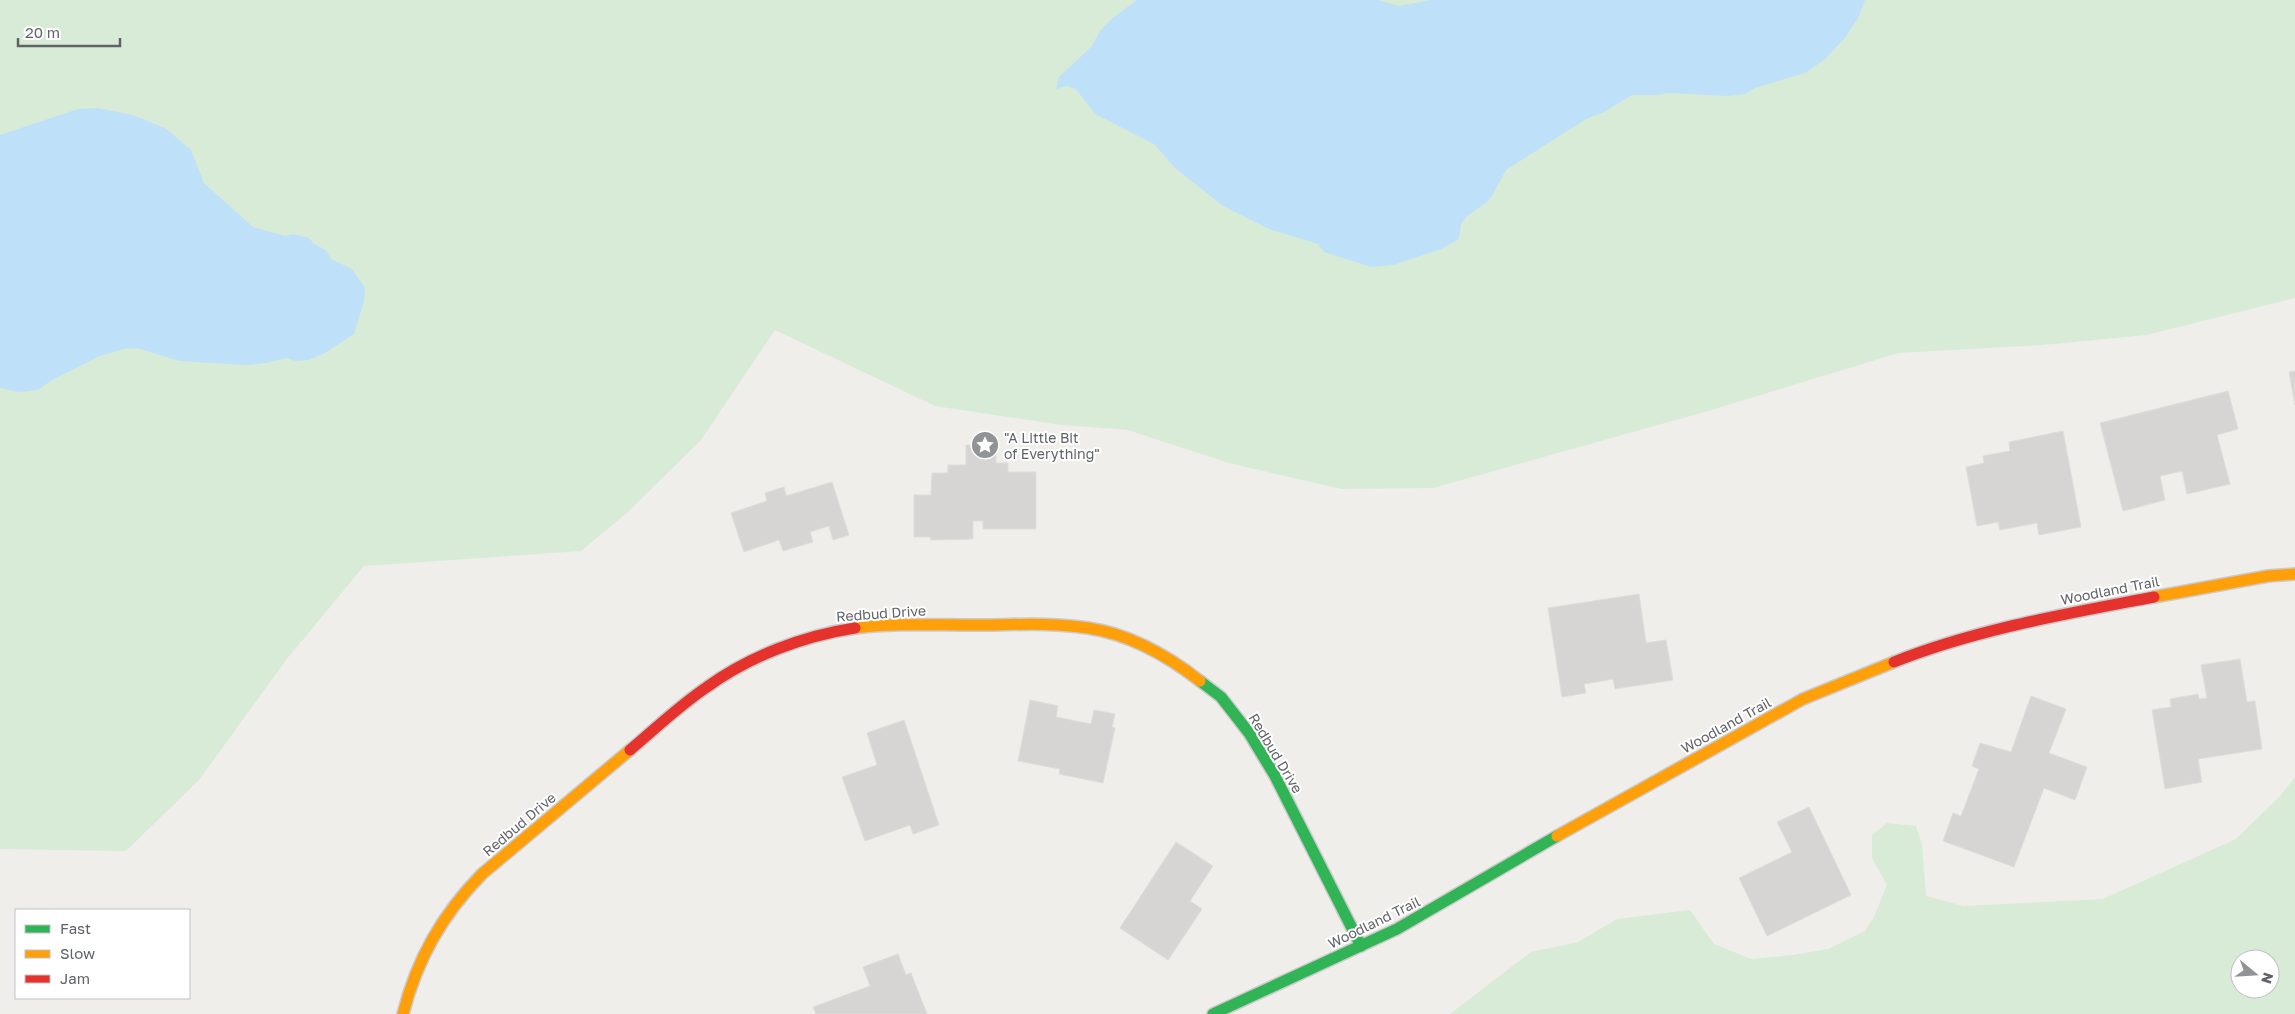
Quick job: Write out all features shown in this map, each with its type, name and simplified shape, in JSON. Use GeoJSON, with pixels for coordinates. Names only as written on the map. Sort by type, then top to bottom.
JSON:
{"type":"FeatureCollection","features":[{"type":"Feature","properties":{"kind":"street","name":"Woodland Trail"},"geometry":{"type":"LineString","coordinates":[[1213,1014],[1398,930],[1468,890],[1501,867],[1803,699],[1859,675],[1940,646],[2032,620],[2268,576],[2295,574]]}},
{"type":"Feature","properties":{"kind":"street","name":"Redbud Drive"},"geometry":{"type":"LineString","coordinates":[[402,1014],[416,968],[428,942],[461,894],[482,874],[713,683],[734,669],[795,642],[861,627],[894,625],[1064,624],[1090,628],[1140,643],[1185,668],[1221,697],[1249,733],[1275,776],[1361,946]]}},
{"type":"Feature","properties":{"kind":"green space"},"geometry":{"type":"Polygon","coordinates":[[[0,0],[2295,0],[2295,298],[2146,335],[2043,345],[1898,353],[1715,409],[1433,488],[1341,489],[1229,463],[1128,430],[1062,425],[935,406],[775,330],[701,440],[628,512],[581,551],[364,566],[286,660],[199,780],[126,851],[0,849],[0,0]]]}},
{"type":"Feature","properties":{"kind":"green space"},"geometry":{"type":"Polygon","coordinates":[[[2295,777],[2295,1014],[1450,1014],[1531,952],[1578,942],[1617,919],[1690,910],[1714,944],[1751,959],[1828,949],[1865,931],[1873,919],[1887,885],[1872,858],[1872,835],[1887,823],[1916,826],[1922,845],[1926,896],[1963,906],[2103,899],[2236,839],[2280,796],[2295,777]]]}},
{"type":"Feature","properties":{"kind":"water"},"geometry":{"type":"Polygon","coordinates":[[[1137,0],[1378,0],[1399,6],[1432,0],[1865,0],[1858,18],[1845,38],[1824,60],[1805,73],[1755,88],[1745,94],[1727,96],[1668,93],[1632,95],[1604,112],[1586,119],[1506,170],[1492,196],[1486,203],[1467,216],[1461,224],[1459,239],[1441,249],[1393,265],[1371,267],[1324,252],[1318,244],[1269,229],[1223,206],[1174,167],[1154,144],[1095,114],[1076,89],[1067,86],[1056,89],[1059,77],[1091,47],[1100,31],[1110,20],[1137,0]]]}},
{"type":"Feature","properties":{"kind":"water"},"geometry":{"type":"Polygon","coordinates":[[[98,108],[133,115],[165,128],[191,150],[204,183],[253,227],[285,236],[293,234],[309,238],[314,244],[326,250],[331,259],[352,269],[365,288],[364,301],[354,334],[325,353],[309,360],[295,361],[287,358],[247,365],[179,361],[141,349],[127,348],[100,356],[52,380],[38,390],[19,392],[0,388],[0,135],[78,109],[98,108]]]}},
{"type":"Feature","properties":{"kind":"building"},"geometry":{"type":"Polygon","coordinates":[[[2295,371],[2295,405],[2289,372],[2295,371]]]}},
{"type":"Feature","properties":{"kind":"building"},"geometry":{"type":"Polygon","coordinates":[[[2228,391],[2238,429],[2217,435],[2230,484],[2187,494],[2182,471],[2160,476],[2165,500],[2123,511],[2100,423],[2228,391]]]}},
{"type":"Feature","properties":{"kind":"building"},"geometry":{"type":"Polygon","coordinates":[[[2063,431],[2081,527],[2039,535],[2037,523],[2000,530],[1998,522],[1977,526],[1966,467],[1984,463],[1983,456],[2010,451],[2009,442],[2063,431]]]}},
{"type":"Feature","properties":{"kind":"building"},"geometry":{"type":"Polygon","coordinates":[[[966,445],[996,445],[996,463],[1008,463],[1008,472],[1036,472],[1036,529],[983,529],[983,521],[973,521],[973,539],[931,540],[930,537],[914,537],[914,495],[931,495],[932,473],[948,473],[948,465],[966,465],[966,445]]]}},
{"type":"Feature","properties":{"kind":"building"},"geometry":{"type":"Polygon","coordinates":[[[832,482],[849,535],[833,540],[829,526],[810,532],[813,542],[783,551],[779,540],[744,552],[731,513],[767,501],[765,493],[784,487],[786,496],[832,482]]]}},
{"type":"Feature","properties":{"kind":"building"},"geometry":{"type":"Polygon","coordinates":[[[1639,594],[1646,643],[1666,640],[1673,680],[1615,689],[1613,679],[1584,684],[1586,693],[1562,697],[1548,608],[1639,594]]]}},
{"type":"Feature","properties":{"kind":"building"},"geometry":{"type":"Polygon","coordinates":[[[2240,659],[2247,702],[2255,701],[2262,749],[2198,759],[2202,782],[2165,789],[2152,710],[2171,707],[2170,699],[2198,694],[2199,699],[2207,698],[2201,665],[2240,659]]]}},
{"type":"Feature","properties":{"kind":"building"},"geometry":{"type":"Polygon","coordinates":[[[2031,696],[2066,709],[2049,753],[2087,767],[2075,800],[2044,788],[2014,867],[1943,841],[1953,813],[1961,816],[1979,769],[1972,766],[1980,743],[2011,752],[2031,696]]]}},
{"type":"Feature","properties":{"kind":"building"},"geometry":{"type":"Polygon","coordinates":[[[1030,700],[1058,706],[1056,717],[1091,724],[1094,710],[1115,714],[1112,727],[1115,728],[1103,783],[1059,774],[1060,769],[1018,761],[1030,700]]]}},
{"type":"Feature","properties":{"kind":"building"},"geometry":{"type":"Polygon","coordinates":[[[904,720],[939,825],[913,834],[910,825],[865,841],[842,777],[877,765],[867,733],[904,720]]]}},
{"type":"Feature","properties":{"kind":"building"},"geometry":{"type":"Polygon","coordinates":[[[1809,807],[1851,895],[1767,936],[1739,878],[1792,852],[1777,822],[1809,807]]]}},
{"type":"Feature","properties":{"kind":"building"},"geometry":{"type":"Polygon","coordinates":[[[1176,842],[1213,866],[1190,901],[1202,909],[1168,960],[1120,928],[1176,842]]]}},
{"type":"Feature","properties":{"kind":"building"},"geometry":{"type":"Polygon","coordinates":[[[898,954],[906,975],[911,973],[927,1014],[816,1014],[813,1007],[870,986],[863,967],[898,954]]]}},
{"type":"Feature","properties":{"kind":"traffic: fast"},"geometry":{"type":"LineString","coordinates":[[1200,681],[1221,697],[1249,733],[1275,776],[1361,946]]}},
{"type":"Feature","properties":{"kind":"traffic: fast"},"geometry":{"type":"LineString","coordinates":[[1213,1014],[1397,929],[1557,836]]}},
{"type":"Feature","properties":{"kind":"traffic: slow"},"geometry":{"type":"LineString","coordinates":[[2154,597],[2268,576],[2295,574]]}},
{"type":"Feature","properties":{"kind":"traffic: slow"},"geometry":{"type":"LineString","coordinates":[[855,628],[899,625],[1030,624],[1088,628],[1118,635],[1147,647],[1175,663],[1200,681]]}},
{"type":"Feature","properties":{"kind":"traffic: slow"},"geometry":{"type":"LineString","coordinates":[[1557,836],[1803,699],[1894,662]]}},
{"type":"Feature","properties":{"kind":"traffic: slow"},"geometry":{"type":"LineString","coordinates":[[403,1014],[424,956],[455,905],[482,874],[630,750]]}},
{"type":"Feature","properties":{"kind":"traffic: jam"},"geometry":{"type":"LineString","coordinates":[[1894,662],[1925,650],[1990,631],[2154,597]]}},
{"type":"Feature","properties":{"kind":"traffic: jam"},"geometry":{"type":"LineString","coordinates":[[630,750],[687,701],[741,666],[797,642],[855,628]]}},
{"type":"Feature","properties":{"kind":"place","name":"\"A Little Bit of Everything\""},"geometry":{"type":"Point","coordinates":[985,445]}}]}
